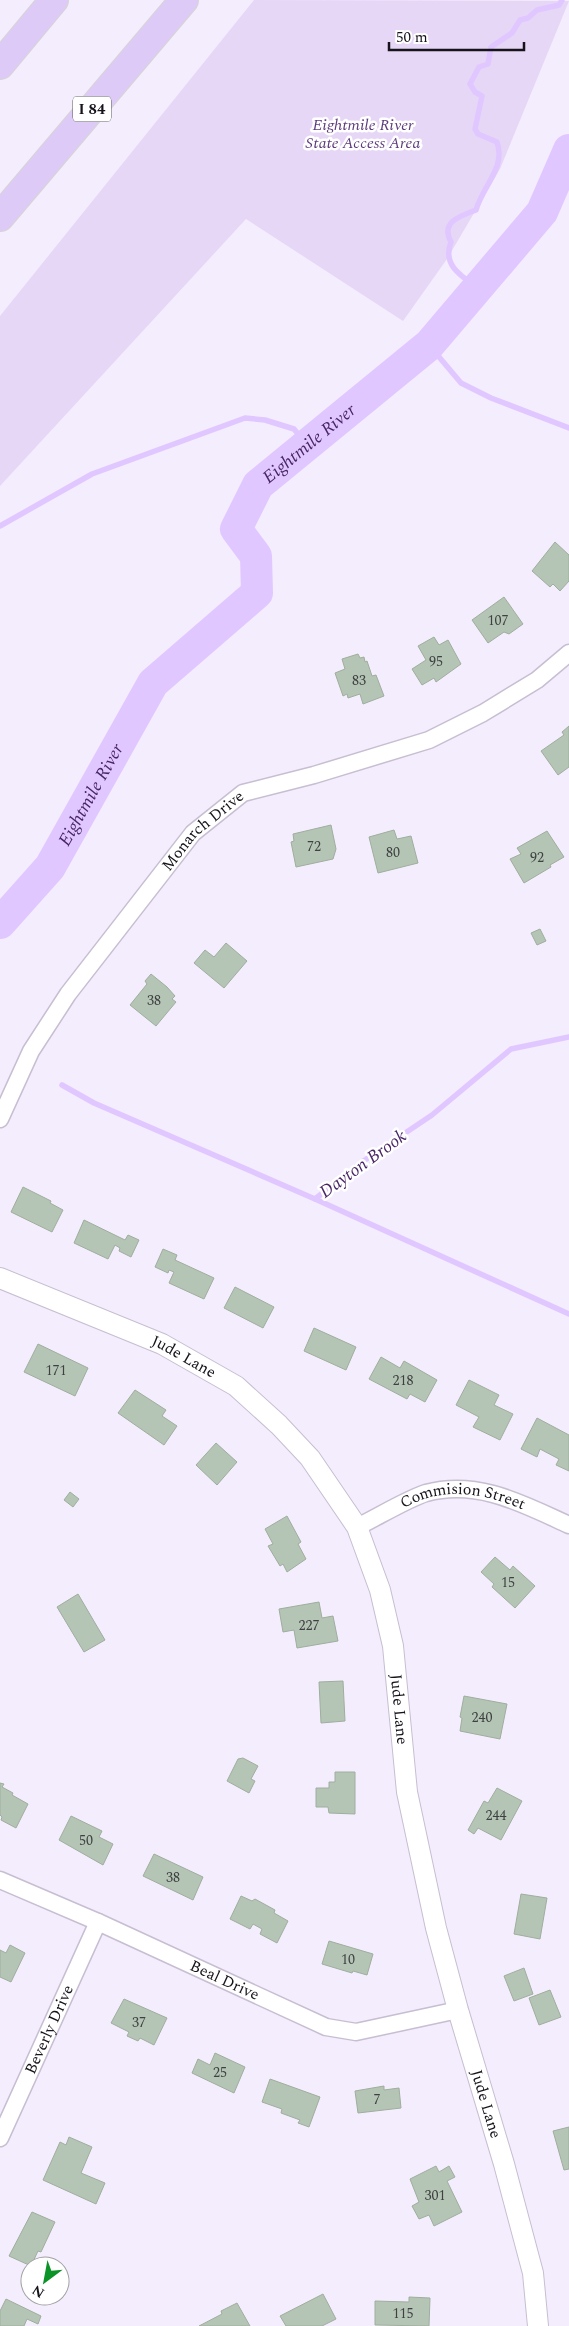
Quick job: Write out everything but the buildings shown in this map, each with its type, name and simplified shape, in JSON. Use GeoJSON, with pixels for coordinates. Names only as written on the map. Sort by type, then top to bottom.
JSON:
{"type":"FeatureCollection","features":[{"type":"Feature","properties":{"kind":"highway"},"geometry":{"type":"LineString","coordinates":[[0,65],[54,0]]}},
{"type":"Feature","properties":{"kind":"highway","name":"I 84"},"geometry":{"type":"LineString","coordinates":[[0,217],[184,0]]}},
{"type":"Feature","properties":{"kind":"street","name":"Monarch Drive"},"geometry":{"type":"LineString","coordinates":[[0,1119],[31,1051],[68,994],[193,833],[243,792],[314,775],[429,740],[483,713],[537,680],[569,653]]}},
{"type":"Feature","properties":{"kind":"street","name":"Jude Lane"},"geometry":{"type":"LineString","coordinates":[[0,1278],[162,1344],[236,1386],[279,1425],[310,1458],[357,1527],[380,1590],[393,1646],[407,1792],[436,1928],[458,2010],[504,2164],[533,2273],[538,2326]]}},
{"type":"Feature","properties":{"kind":"street","name":"Commision Street"},"geometry":{"type":"LineString","coordinates":[[357,1527],[426,1494],[470,1488],[514,1500],[569,1525]]}},
{"type":"Feature","properties":{"kind":"street","name":"Beal Drive"},"geometry":{"type":"LineString","coordinates":[[0,1880],[98,1922],[326,2027],[356,2032],[458,2010]]}},
{"type":"Feature","properties":{"kind":"street","name":"Beverly Drive"},"geometry":{"type":"LineString","coordinates":[[0,2138],[98,1922]]}},
{"type":"Feature","properties":{"kind":"green space","name":"Eightmile River State Access Area"},"geometry":{"type":"Polygon","coordinates":[[[254,0],[569,1],[500,169],[447,259],[403,321],[246,219],[0,486],[0,316],[254,0]]]}},
{"type":"Feature","properties":{"kind":"waterway"},"geometry":{"type":"LineString","coordinates":[[478,288],[465,279],[451,263],[449,257],[451,242],[448,235],[448,229],[453,221],[476,210],[498,160],[497,142],[478,134],[475,129],[482,96],[475,92],[470,84],[479,67],[488,64],[491,47],[512,33],[520,20],[528,18],[537,10],[559,5],[562,0]]}},
{"type":"Feature","properties":{"kind":"waterway","name":"Eightmile River"},"geometry":{"type":"LineString","coordinates":[[0,923],[50,867],[153,683],[257,593],[256,556],[236,529],[258,485],[429,345],[542,212],[569,150]]}},
{"type":"Feature","properties":{"kind":"waterway","name":"Dayton Brook"},"geometry":{"type":"LineString","coordinates":[[429,345],[461,383],[491,398],[569,428]]}},
{"type":"Feature","properties":{"kind":"waterway"},"geometry":{"type":"LineString","coordinates":[[0,526],[92,474],[245,418],[265,420],[294,429],[307,445]]}},
{"type":"Feature","properties":{"kind":"waterway","name":"Dayton Brook"},"geometry":{"type":"LineString","coordinates":[[62,1085],[94,1103],[315,1199],[362,1162],[432,1115],[511,1049],[569,1037]]}},
{"type":"Feature","properties":{"kind":"waterway"},"geometry":{"type":"LineString","coordinates":[[315,1199],[569,1314]]}}]}
